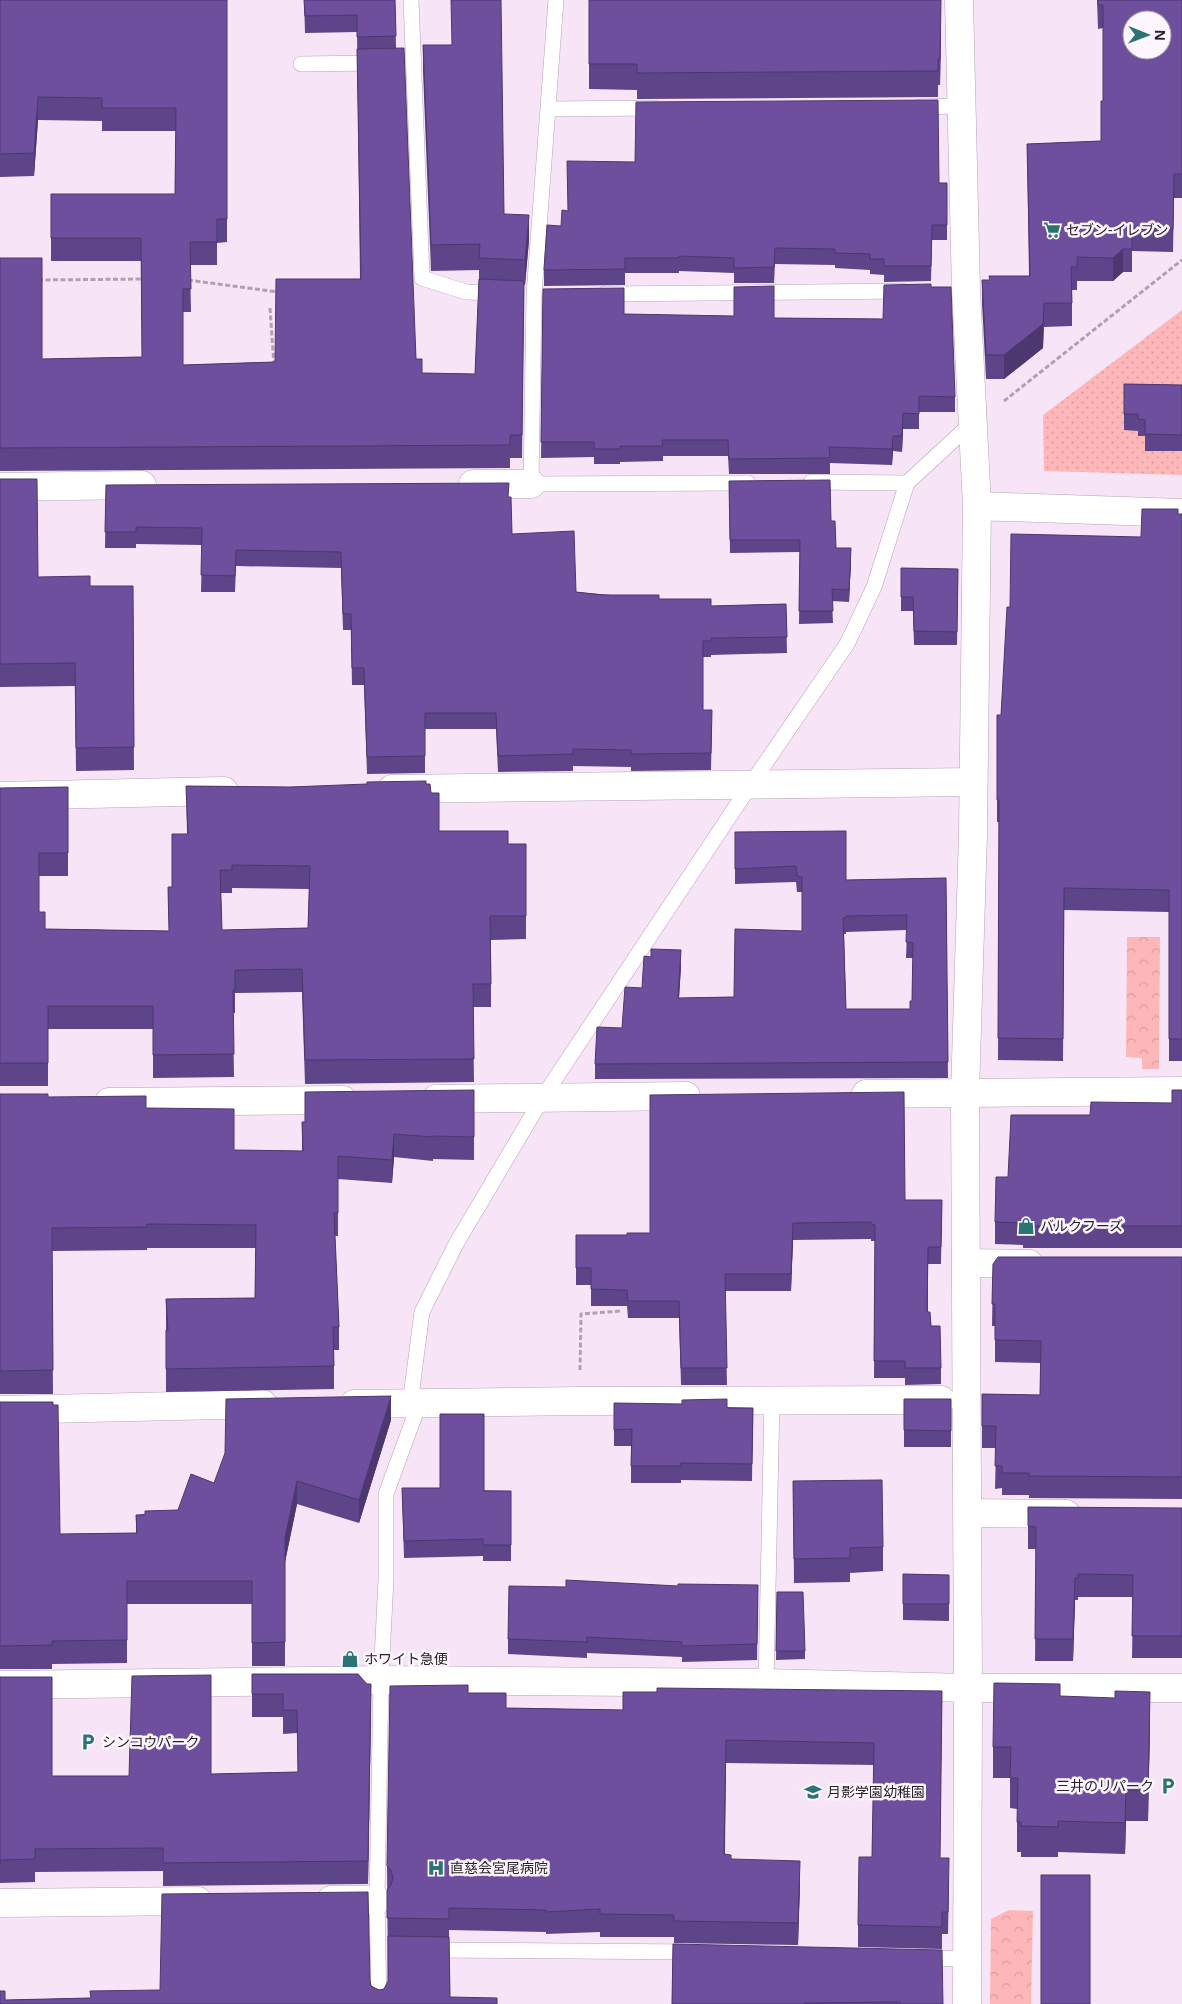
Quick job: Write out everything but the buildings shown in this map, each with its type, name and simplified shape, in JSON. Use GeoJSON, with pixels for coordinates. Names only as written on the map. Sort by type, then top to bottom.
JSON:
{"type":"FeatureCollection","features":[{"type":"Feature","properties":{"kind":"street"},"geometry":{"type":"LineString","coordinates":[[959,0],[961,106],[957,290],[972,423],[976,506],[973,782],[964,1093],[968,1688],[967,2004]]}},
{"type":"Feature","properties":{"kind":"street"},"geometry":{"type":"LineString","coordinates":[[452,484],[531,484]]}},
{"type":"Feature","properties":{"kind":"street"},"geometry":{"type":"LineString","coordinates":[[0,487],[166,485]]}},
{"type":"Feature","properties":{"kind":"street"},"geometry":{"type":"LineString","coordinates":[[976,506],[1182,513]]}},
{"type":"Feature","properties":{"kind":"street"},"geometry":{"type":"LineString","coordinates":[[368,789],[973,782]]}},
{"type":"Feature","properties":{"kind":"street"},"geometry":{"type":"LineString","coordinates":[[0,796],[250,790]]}},
{"type":"Feature","properties":{"kind":"street"},"geometry":{"type":"LineString","coordinates":[[837,1094],[1182,1091]]}},
{"type":"Feature","properties":{"kind":"street"},"geometry":{"type":"LineString","coordinates":[[414,1099],[710,1096]]}},
{"type":"Feature","properties":{"kind":"street"},"geometry":{"type":"LineString","coordinates":[[89,1102],[365,1100]]}},
{"type":"Feature","properties":{"kind":"street"},"geometry":{"type":"LineString","coordinates":[[966,1264],[1054,1264]]}},
{"type":"Feature","properties":{"kind":"street"},"geometry":{"type":"LineString","coordinates":[[325,1404],[967,1400]]}},
{"type":"Feature","properties":{"kind":"street"},"geometry":{"type":"LineString","coordinates":[[0,1410],[288,1404]]}},
{"type":"Feature","properties":{"kind":"street"},"geometry":{"type":"LineString","coordinates":[[967,1513],[1094,1514]]}},
{"type":"Feature","properties":{"kind":"street"},"geometry":{"type":"LineString","coordinates":[[0,1684],[381,1680],[766,1683],[968,1688],[1182,1688]]}},
{"type":"Feature","properties":{"kind":"street"},"geometry":{"type":"LineString","coordinates":[[307,1900],[377,1900]]}},
{"type":"Feature","properties":{"kind":"street"},"geometry":{"type":"LineString","coordinates":[[0,1903],[218,1901]]}},
{"type":"Feature","properties":{"kind":"lane"},"geometry":{"type":"LineString","coordinates":[[411,0],[422,278],[466,292],[539,295]]}},
{"type":"Feature","properties":{"kind":"lane"},"geometry":{"type":"LineString","coordinates":[[556,0],[539,295],[531,484],[766,482]]}},
{"type":"Feature","properties":{"kind":"lane"},"geometry":{"type":"LineString","coordinates":[[301,64],[414,62]]}},
{"type":"Feature","properties":{"kind":"lane"},"geometry":{"type":"LineString","coordinates":[[902,107],[961,106]]}},
{"type":"Feature","properties":{"kind":"lane"},"geometry":{"type":"LineString","coordinates":[[549,109],[667,108]]}},
{"type":"Feature","properties":{"kind":"lane"},"geometry":{"type":"LineString","coordinates":[[593,294],[917,290]]}},
{"type":"Feature","properties":{"kind":"lane"},"geometry":{"type":"LineString","coordinates":[[379,2004],[384,1950],[377,1900],[381,1680],[386,1578],[386,1494],[414,1404],[422,1312],[456,1244],[543,1097],[751,784],[847,644],[874,587],[907,483],[972,423]]}},
{"type":"Feature","properties":{"kind":"lane"},"geometry":{"type":"LineString","coordinates":[[794,482],[907,483]]}},
{"type":"Feature","properties":{"kind":"lane"},"geometry":{"type":"LineString","coordinates":[[766,1683],[772,1400]]}},
{"type":"Feature","properties":{"kind":"lane"},"geometry":{"type":"LineString","coordinates":[[419,1950],[708,1953]]}},
{"type":"Feature","properties":{"kind":"lane"},"geometry":{"type":"LineString","coordinates":[[907,1958],[967,1959]]}},
{"type":"Feature","properties":{"kind":"path"},"geometry":{"type":"LineString","coordinates":[[972,423],[989,413],[1182,260]]}},
{"type":"Feature","properties":{"kind":"path"},"geometry":{"type":"LineString","coordinates":[[30,279],[60,281],[147,279]]}},
{"type":"Feature","properties":{"kind":"path"},"geometry":{"type":"LineString","coordinates":[[186,279],[282,292]]}},
{"type":"Feature","properties":{"kind":"path"},"geometry":{"type":"LineString","coordinates":[[270,308],[274,374]]}},
{"type":"Feature","properties":{"kind":"path"},"geometry":{"type":"LineString","coordinates":[[580,1401],[580,1314],[621,1311]]}},
{"type":"Feature","properties":{"kind":"green space"},"geometry":{"type":"Polygon","coordinates":[[[1182,310],[1182,475],[1044,471],[1043,415],[1182,310]]]}},
{"type":"Feature","properties":{"kind":"green space"},"geometry":{"type":"Polygon","coordinates":[[[1127,937],[1160,937],[1159,1069],[1142,1069],[1142,1058],[1126,1057],[1127,937]]]}},
{"type":"Feature","properties":{"kind":"green space"},"geometry":{"type":"Polygon","coordinates":[[[1009,1910],[1033,1911],[1031,2004],[990,2004],[991,1919],[1009,1910]]]}},
{"type":"Feature","properties":{"kind":"place","name":"セブン-イレブン"},"geometry":{"type":"Point","coordinates":[1052,230]}},
{"type":"Feature","properties":{"kind":"place","name":"バルクフーズ"},"geometry":{"type":"Point","coordinates":[1026,1226]}},
{"type":"Feature","properties":{"kind":"place","name":"ホワイト急便"},"geometry":{"type":"Point","coordinates":[350,1659]}},
{"type":"Feature","properties":{"kind":"place","name":"シンコウパーク"},"geometry":{"type":"Point","coordinates":[88,1742]}},
{"type":"Feature","properties":{"kind":"place","name":"三井のリパーク"},"geometry":{"type":"Point","coordinates":[1168,1786]}},
{"type":"Feature","properties":{"kind":"place","name":"月影学園幼稚園"},"geometry":{"type":"Point","coordinates":[813,1792]}},
{"type":"Feature","properties":{"kind":"place","name":"直慈会宮尾病院"},"geometry":{"type":"Point","coordinates":[436,1868]}}]}
